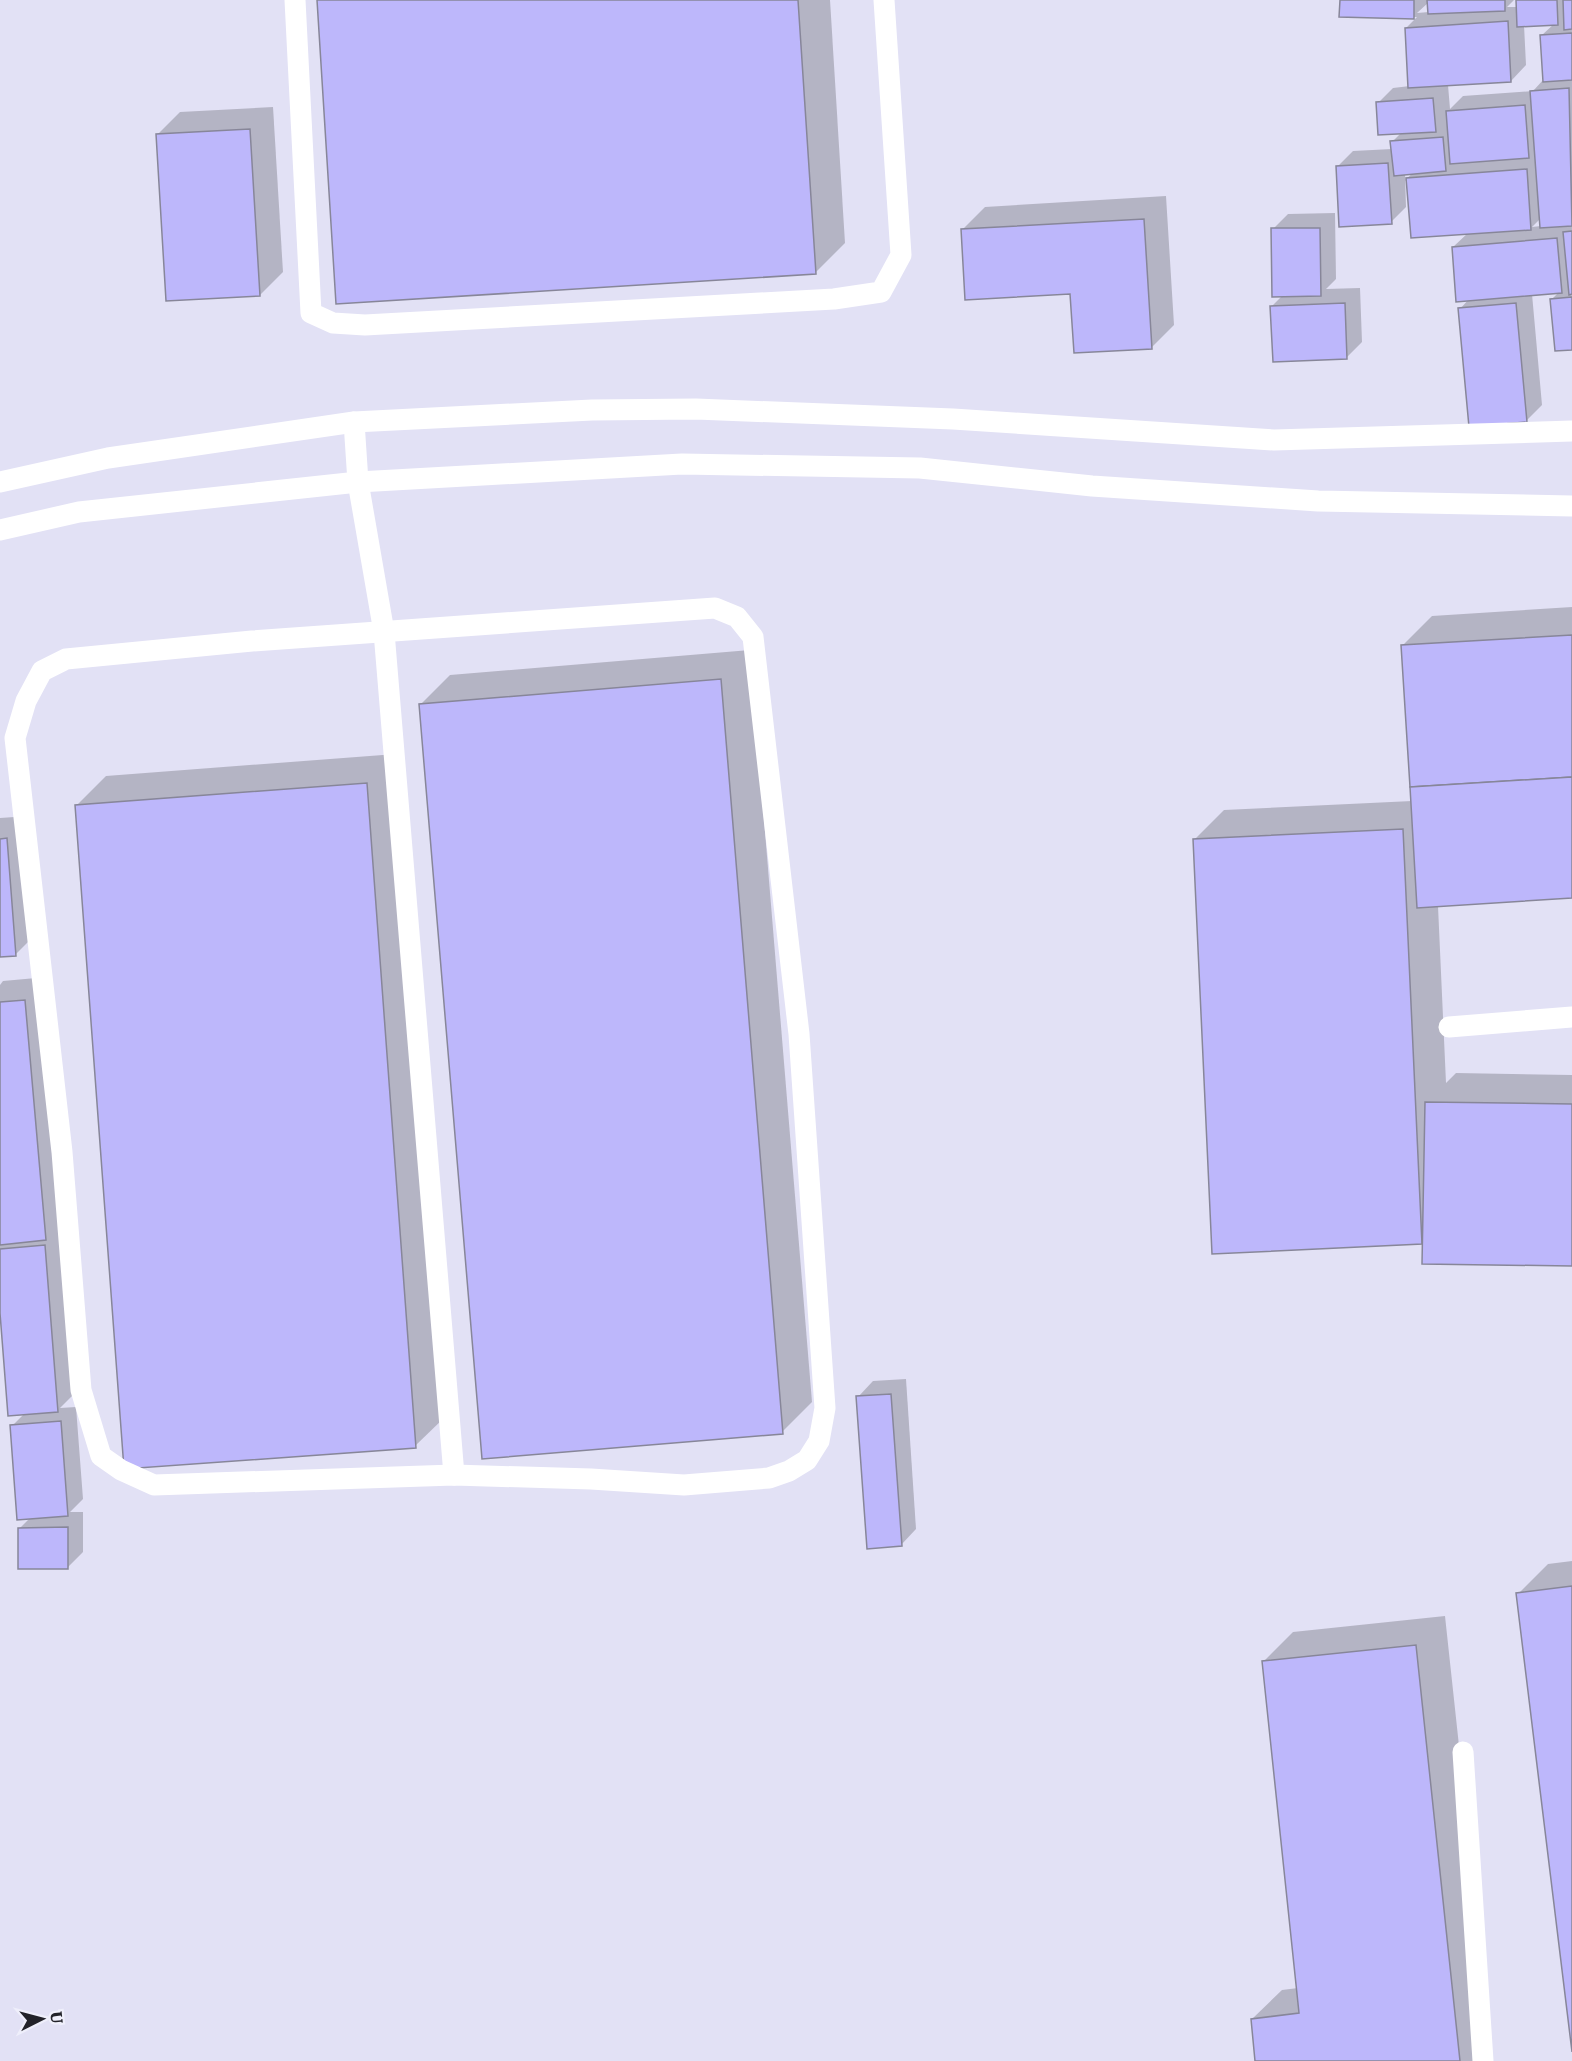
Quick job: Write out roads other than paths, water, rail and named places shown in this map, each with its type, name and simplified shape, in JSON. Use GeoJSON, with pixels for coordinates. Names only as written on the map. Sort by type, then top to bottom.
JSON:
{"type":"FeatureCollection","features":[{"type":"Feature","properties":{"kind":"lane"},"geometry":{"type":"LineString","coordinates":[[295,0],[311,313],[333,323],[365,325],[834,299],[881,292],[901,255],[884,0]]}},
{"type":"Feature","properties":{"kind":"lane"},"geometry":{"type":"LineString","coordinates":[[0,482],[108,458],[354,422],[592,410],[696,409],[953,419],[1274,440],[1572,431]]}},
{"type":"Feature","properties":{"kind":"lane"},"geometry":{"type":"LineString","coordinates":[[354,422],[358,482],[384,632],[454,1475]]}},
{"type":"Feature","properties":{"kind":"lane"},"geometry":{"type":"LineString","coordinates":[[0,530],[79,512],[358,482],[682,464],[920,468],[1092,486],[1318,501],[1572,506]]}},
{"type":"Feature","properties":{"kind":"lane"},"geometry":{"type":"LineString","coordinates":[[715,608],[737,617],[753,637],[799,1034],[825,1408],[819,1441],[807,1460],[789,1471],[769,1478],[684,1485],[591,1479],[454,1475],[154,1485],[121,1470],[102,1456],[81,1390],[62,1152],[15,738],[26,701],[42,671],[66,659],[252,641],[384,632],[715,608]]}},
{"type":"Feature","properties":{"kind":"lane"},"geometry":{"type":"LineString","coordinates":[[1449,1027],[1572,1017]]}},
{"type":"Feature","properties":{"kind":"lane"},"geometry":{"type":"LineString","coordinates":[[1463,1752],[1483,2061]]}}]}
